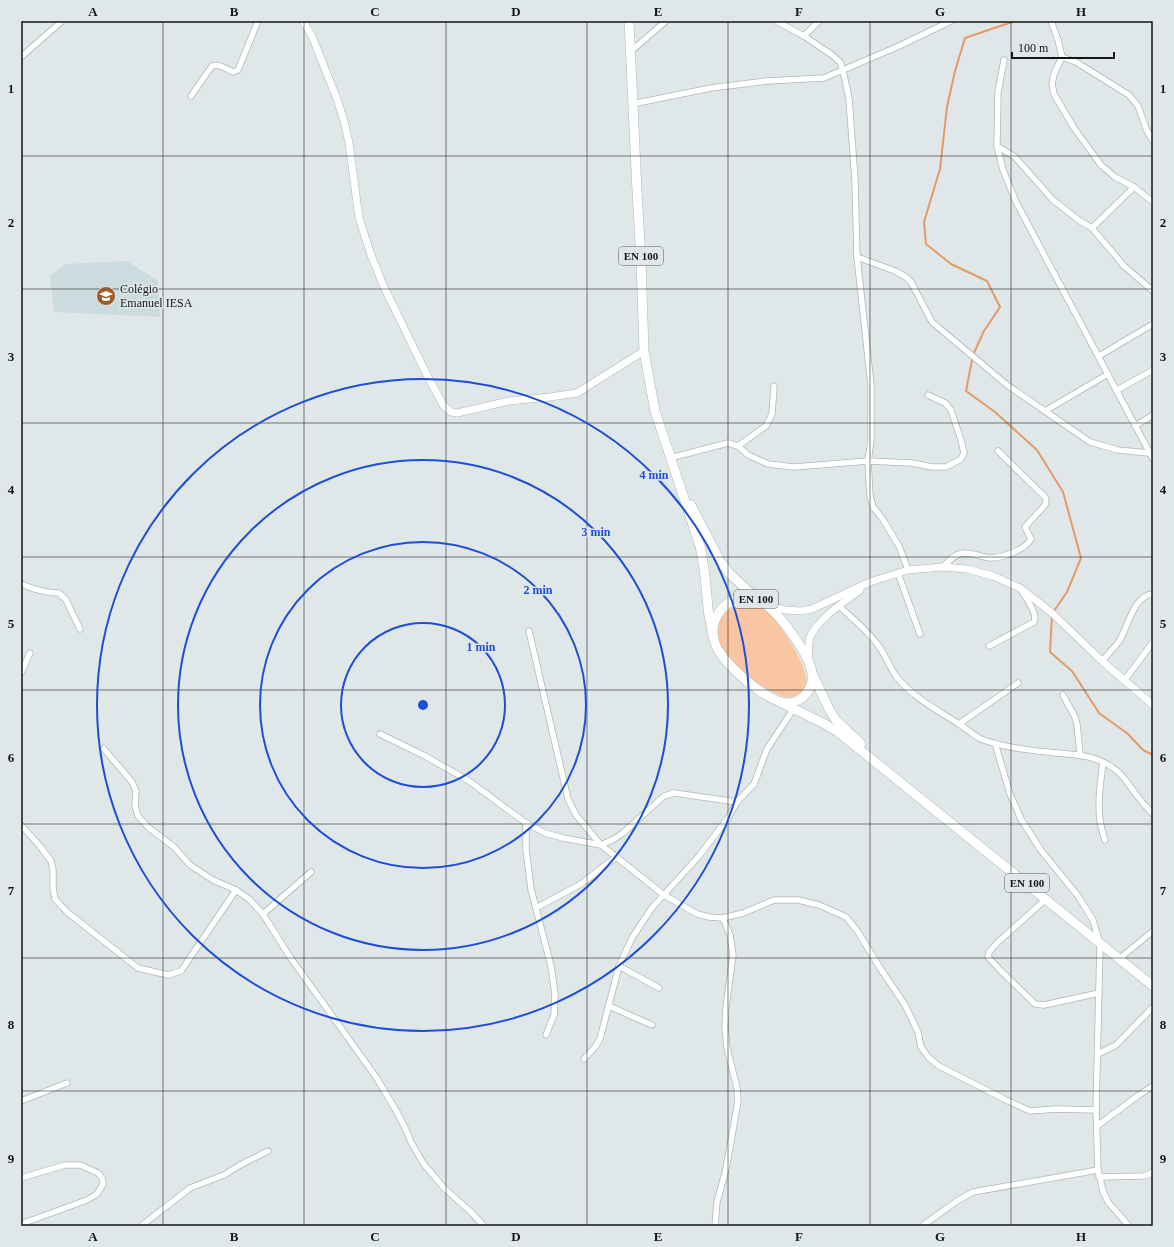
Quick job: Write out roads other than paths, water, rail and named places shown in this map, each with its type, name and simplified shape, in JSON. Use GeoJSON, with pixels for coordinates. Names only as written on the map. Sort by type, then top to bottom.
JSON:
{"type":"FeatureCollection","features":[{"type":"Feature","properties":{"kind":"main road","name":"EN 100"},"geometry":{"type":"LineString","coordinates":[[628,21],[642,260],[644,351],[655,411],[697,535],[704,562],[707,583],[708,609],[716,646],[733,668],[760,692],[794,708],[838,732],[1153,986]]}},
{"type":"Feature","properties":{"kind":"main road","name":"EN 100"},"geometry":{"type":"LineString","coordinates":[[680,486],[720,561],[734,578],[757,599],[768,605],[780,618],[802,649],[820,692],[835,719],[900,781]]}},
{"type":"Feature","properties":{"kind":"main road","name":"EN 100"},"geometry":{"type":"LineString","coordinates":[[713,635],[714,624],[718,614],[725,606],[735,600],[746,598],[757,599]]}},
{"type":"Feature","properties":{"kind":"main road"},"geometry":{"type":"LineString","coordinates":[[780,702],[788,703],[803,697],[809,690],[812,682],[811,668]]}},
{"type":"Feature","properties":{"kind":"street"},"geometry":{"type":"LineString","coordinates":[[21,57],[62,21]]}},
{"type":"Feature","properties":{"kind":"street"},"geometry":{"type":"LineString","coordinates":[[190,96],[212,66],[216,64],[233,72],[238,70],[258,21]]}},
{"type":"Feature","properties":{"kind":"street"},"geometry":{"type":"LineString","coordinates":[[303,21],[312,36],[337,99],[344,121],[349,143],[359,218],[371,255],[383,285],[427,375],[444,405],[451,412],[457,413],[509,401],[577,393],[644,351]]}},
{"type":"Feature","properties":{"kind":"street"},"geometry":{"type":"LineString","coordinates":[[630,52],[666,21]]}},
{"type":"Feature","properties":{"kind":"street"},"geometry":{"type":"LineString","coordinates":[[776,21],[804,36],[832,55],[840,62],[843,70],[849,99],[855,180],[856,257],[871,385],[871,440],[868,461],[870,496],[873,507],[882,518],[899,546],[908,570]]}},
{"type":"Feature","properties":{"kind":"street"},"geometry":{"type":"LineString","coordinates":[[804,36],[819,21]]}},
{"type":"Feature","properties":{"kind":"street"},"geometry":{"type":"LineString","coordinates":[[632,104],[711,88],[767,81],[824,78],[897,47],[951,21]]}},
{"type":"Feature","properties":{"kind":"street"},"geometry":{"type":"LineString","coordinates":[[1051,21],[1062,57],[1054,74],[1052,84],[1054,94],[1074,128],[1101,165],[1115,177],[1134,187],[1153,202]]}},
{"type":"Feature","properties":{"kind":"street"},"geometry":{"type":"LineString","coordinates":[[1062,57],[1076,62],[1130,95],[1138,106],[1147,131],[1153,140]]}},
{"type":"Feature","properties":{"kind":"street"},"geometry":{"type":"LineString","coordinates":[[1004,60],[998,92],[997,146],[1002,170],[1016,202],[1135,426],[1151,452],[1153,459]]}},
{"type":"Feature","properties":{"kind":"street"},"geometry":{"type":"LineString","coordinates":[[997,146],[1015,157],[1053,200],[1092,228],[1124,266],[1153,291]]}},
{"type":"Feature","properties":{"kind":"street"},"geometry":{"type":"LineString","coordinates":[[1092,228],[1134,187]]}},
{"type":"Feature","properties":{"kind":"street"},"geometry":{"type":"LineString","coordinates":[[856,257],[895,271],[906,277],[911,282],[932,322],[1007,385],[1090,442],[1118,450],[1151,452]]}},
{"type":"Feature","properties":{"kind":"street"},"geometry":{"type":"LineString","coordinates":[[1098,356],[1153,324]]}},
{"type":"Feature","properties":{"kind":"street"},"geometry":{"type":"LineString","coordinates":[[1116,390],[1153,370]]}},
{"type":"Feature","properties":{"kind":"street"},"geometry":{"type":"LineString","coordinates":[[1045,411],[1108,374]]}},
{"type":"Feature","properties":{"kind":"street"},"geometry":{"type":"LineString","coordinates":[[738,446],[766,426],[772,414],[774,386]]}},
{"type":"Feature","properties":{"kind":"street"},"geometry":{"type":"LineString","coordinates":[[670,458],[728,443],[738,446],[748,455],[768,464],[794,467],[868,461],[912,463],[932,467],[946,467],[961,459],[964,453],[961,440],[951,410],[945,403],[928,395]]}},
{"type":"Feature","properties":{"kind":"street"},"geometry":{"type":"LineString","coordinates":[[1135,426],[1153,415]]}},
{"type":"Feature","properties":{"kind":"street"},"geometry":{"type":"LineString","coordinates":[[942,567],[956,555],[963,553],[991,558],[1005,556],[1018,550],[1031,539],[1025,527],[1045,505],[1045,497],[998,451]]}},
{"type":"Feature","properties":{"kind":"street"},"geometry":{"type":"LineString","coordinates":[[768,605],[785,610],[801,611],[812,609],[870,582],[908,570],[942,567],[967,569],[993,576],[1020,588],[1052,613],[1102,662],[1153,705]]}},
{"type":"Feature","properties":{"kind":"street"},"geometry":{"type":"LineString","coordinates":[[898,573],[920,634]]}},
{"type":"Feature","properties":{"kind":"street"},"geometry":{"type":"LineString","coordinates":[[811,668],[808,649],[811,636],[817,627],[839,606],[870,582]]}},
{"type":"Feature","properties":{"kind":"street"},"geometry":{"type":"LineString","coordinates":[[21,584],[50,593],[59,593],[66,600],[80,629]]}},
{"type":"Feature","properties":{"kind":"street"},"geometry":{"type":"LineString","coordinates":[[989,646],[1034,622],[1036,619],[1020,588]]}},
{"type":"Feature","properties":{"kind":"street"},"geometry":{"type":"LineString","coordinates":[[1102,662],[1119,640],[1130,617],[1143,597],[1153,594]]}},
{"type":"Feature","properties":{"kind":"street"},"geometry":{"type":"LineString","coordinates":[[839,606],[878,644],[897,677],[906,688],[941,714],[980,738],[995,743],[1046,752],[1080,754],[1103,762],[1113,767],[1121,774],[1153,814]]}},
{"type":"Feature","properties":{"kind":"street"},"geometry":{"type":"LineString","coordinates":[[528,631],[568,799],[576,815],[601,844],[616,857],[664,895],[697,914],[723,918],[774,900],[798,900],[819,905],[846,917],[858,932],[880,968],[905,1004],[918,1032],[921,1047],[929,1058],[939,1066],[1006,1100],[1030,1110],[1096,1110]]}},
{"type":"Feature","properties":{"kind":"street"},"geometry":{"type":"LineString","coordinates":[[1124,681],[1153,642]]}},
{"type":"Feature","properties":{"kind":"street"},"geometry":{"type":"LineString","coordinates":[[21,673],[30,654]]}},
{"type":"Feature","properties":{"kind":"street"},"geometry":{"type":"LineString","coordinates":[[959,724],[1018,683]]}},
{"type":"Feature","properties":{"kind":"street"},"geometry":{"type":"LineString","coordinates":[[1063,695],[1075,717],[1080,754]]}},
{"type":"Feature","properties":{"kind":"street"},"geometry":{"type":"LineString","coordinates":[[584,1059],[596,1047],[600,1039],[619,966],[632,938],[651,909],[699,856],[728,818],[737,802],[754,784],[767,749],[794,708]]}},
{"type":"Feature","properties":{"kind":"street"},"geometry":{"type":"LineString","coordinates":[[380,734],[426,756],[469,781],[526,823],[545,833],[563,838],[601,844],[614,839],[623,833],[664,796],[674,793],[737,802]]}},
{"type":"Feature","properties":{"kind":"street"},"geometry":{"type":"LineString","coordinates":[[995,743],[1010,794],[1020,819],[1040,849],[1078,896],[1093,920],[1100,944],[1096,1110],[1098,1170],[1103,1191],[1108,1202],[1130,1226]]}},
{"type":"Feature","properties":{"kind":"street"},"geometry":{"type":"LineString","coordinates":[[104,748],[132,782],[136,791],[135,806],[138,816],[149,828],[174,847],[190,865],[213,880],[236,890],[263,914],[290,957],[376,1077],[397,1112],[423,1163],[444,1188],[470,1211],[484,1226]]}},
{"type":"Feature","properties":{"kind":"street"},"geometry":{"type":"LineString","coordinates":[[1103,762],[1098,799],[1099,818],[1105,840]]}},
{"type":"Feature","properties":{"kind":"street"},"geometry":{"type":"LineString","coordinates":[[526,823],[526,849],[531,889],[552,966],[555,994],[554,1015],[546,1036]]}},
{"type":"Feature","properties":{"kind":"street"},"geometry":{"type":"LineString","coordinates":[[21,825],[51,861],[55,899],[67,912],[138,968],[168,975],[181,971],[236,890]]}},
{"type":"Feature","properties":{"kind":"street"},"geometry":{"type":"LineString","coordinates":[[536,908],[581,884],[616,857]]}},
{"type":"Feature","properties":{"kind":"street"},"geometry":{"type":"LineString","coordinates":[[263,914],[311,872]]}},
{"type":"Feature","properties":{"kind":"street"},"geometry":{"type":"LineString","coordinates":[[1046,899],[997,943],[989,952],[988,957],[1035,1004],[1044,1005],[1099,993]]}},
{"type":"Feature","properties":{"kind":"street"},"geometry":{"type":"LineString","coordinates":[[715,1226],[717,1202],[726,1169],[738,1101],[737,1088],[727,1048],[725,1027],[726,1007],[733,956],[730,935],[723,918]]}},
{"type":"Feature","properties":{"kind":"street"},"geometry":{"type":"LineString","coordinates":[[1119,959],[1153,932]]}},
{"type":"Feature","properties":{"kind":"street"},"geometry":{"type":"LineString","coordinates":[[619,966],[659,988]]}},
{"type":"Feature","properties":{"kind":"street"},"geometry":{"type":"LineString","coordinates":[[609,1006],[652,1025]]}},
{"type":"Feature","properties":{"kind":"street"},"geometry":{"type":"LineString","coordinates":[[1098,1054],[1116,1045],[1153,1007]]}},
{"type":"Feature","properties":{"kind":"street"},"geometry":{"type":"LineString","coordinates":[[21,1101],[67,1083]]}},
{"type":"Feature","properties":{"kind":"street"},"geometry":{"type":"LineString","coordinates":[[1096,1126],[1138,1095],[1153,1086]]}},
{"type":"Feature","properties":{"kind":"street"},"geometry":{"type":"LineString","coordinates":[[141,1226],[190,1188],[224,1175],[268,1151]]}},
{"type":"Feature","properties":{"kind":"street"},"geometry":{"type":"LineString","coordinates":[[21,1178],[65,1165],[80,1165],[98,1173],[102,1178],[103,1184],[97,1194],[87,1200],[21,1224]]}},
{"type":"Feature","properties":{"kind":"street"},"geometry":{"type":"LineString","coordinates":[[922,1226],[957,1201],[973,1192],[1098,1170]]}},
{"type":"Feature","properties":{"kind":"street"},"geometry":{"type":"LineString","coordinates":[[1099,1177],[1143,1176],[1150,1174],[1153,1171]]}},
{"type":"Feature","properties":{"kind":"waterway"},"geometry":{"type":"LineString","coordinates":[[1015,21],[965,38],[955,71],[947,107],[940,169],[924,222],[926,244],[951,264],[987,281],[1000,307],[984,331],[973,355],[966,391],[995,412],[1037,450],[1063,492],[1081,558],[1067,592],[1054,611]]}},
{"type":"Feature","properties":{"kind":"waterway"},"geometry":{"type":"LineString","coordinates":[[1052,615],[1050,652],[1072,671],[1099,713],[1128,734],[1143,750],[1153,755]]}},
{"type":"Feature","properties":{"kind":"place","name":"Colégio Emanuel IESA"},"geometry":{"type":"Point","coordinates":[106,296]}}]}
